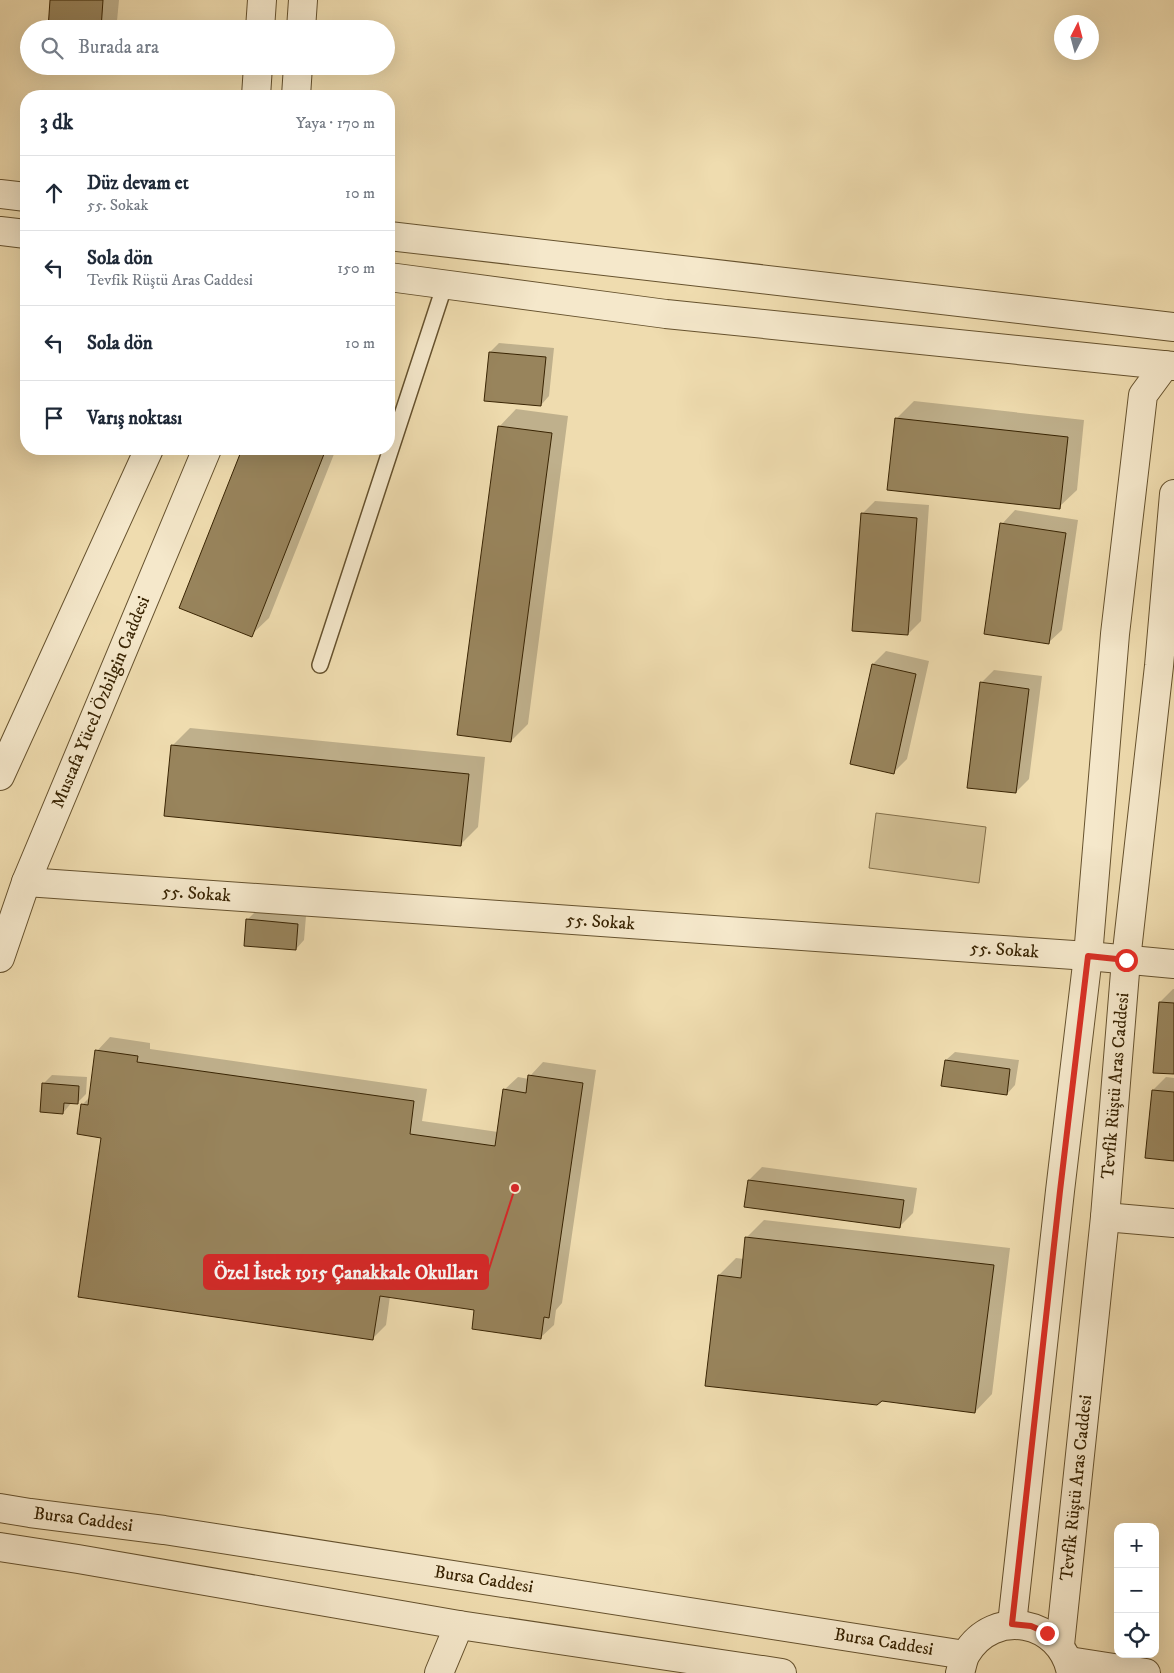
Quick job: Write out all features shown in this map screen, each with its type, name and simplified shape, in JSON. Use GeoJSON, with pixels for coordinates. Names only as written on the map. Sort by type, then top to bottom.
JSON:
{"type":"FeatureCollection","features":[{"type":"Feature","properties":{"kind":"street"},"geometry":{"type":"LineString","coordinates":[[261,20],[262,0]]}},
{"type":"Feature","properties":{"kind":"street"},"geometry":{"type":"LineString","coordinates":[[302,20],[303,0]]}},
{"type":"Feature","properties":{"kind":"street"},"geometry":{"type":"LineString","coordinates":[[256,90],[257,75]]}},
{"type":"Feature","properties":{"kind":"street"},"geometry":{"type":"LineString","coordinates":[[296,90],[297,75]]}},
{"type":"Feature","properties":{"kind":"street"},"geometry":{"type":"LineString","coordinates":[[0,194],[20,196]]}},
{"type":"Feature","properties":{"kind":"street"},"geometry":{"type":"LineString","coordinates":[[0,231],[20,233]]}},
{"type":"Feature","properties":{"kind":"street"},"geometry":{"type":"LineString","coordinates":[[395,237],[1174,327]]}},
{"type":"Feature","properties":{"kind":"street"},"geometry":{"type":"LineString","coordinates":[[395,277],[666,314],[1171,371]]}},
{"type":"Feature","properties":{"kind":"street"},"geometry":{"type":"LineString","coordinates":[[1012,1624],[1088,956],[1115,634],[1143,395],[1171,371]]}},
{"type":"Feature","properties":{"kind":"street"},"geometry":{"type":"LineString","coordinates":[[0,776],[146,455]]}},
{"type":"Feature","properties":{"kind":"street","name":"Mustafa Yücel Özbilgin Caddesi"},"geometry":{"type":"LineString","coordinates":[[0,958],[26,882],[204,455]]}},
{"type":"Feature","properties":{"kind":"street","name":"Tevfik Rüştü Aras Caddesi"},"geometry":{"type":"LineString","coordinates":[[1067,1660],[1126,960],[1166,666],[1174,494]]}},
{"type":"Feature","properties":{"kind":"street","name":"55. Sokak"},"geometry":{"type":"LineString","coordinates":[[26,882],[1088,956],[1174,964]]}},
{"type":"Feature","properties":{"kind":"street"},"geometry":{"type":"LineString","coordinates":[[1105,1217],[1174,1223]]}},
{"type":"Feature","properties":{"kind":"street","name":"Bursa Caddesi"},"geometry":{"type":"LineString","coordinates":[[0,1508],[164,1530],[963,1664]]}},
{"type":"Feature","properties":{"kind":"street"},"geometry":{"type":"LineString","coordinates":[[0,1547],[88,1560],[459,1625],[782,1673]]}},
{"type":"Feature","properties":{"kind":"street"},"geometry":{"type":"LineString","coordinates":[[963,1664],[977,1640],[992,1629],[1012,1624],[1031,1626],[1047,1633],[1067,1660],[1146,1673]]}},
{"type":"Feature","properties":{"kind":"street"},"geometry":{"type":"LineString","coordinates":[[439,1673],[459,1625]]}},
{"type":"Feature","properties":{"kind":"lane"},"geometry":{"type":"LineString","coordinates":[[395,434],[444,284]]}},
{"type":"Feature","properties":{"kind":"lane"},"geometry":{"type":"LineString","coordinates":[[320,664],[388,455]]}},
{"type":"Feature","properties":{"kind":"shaded area"},"geometry":{"type":"Polygon","coordinates":[[[876,813],[986,827],[979,883],[869,868],[876,813]]]}},
{"type":"Feature","properties":{"kind":"building"},"geometry":{"type":"Polygon","coordinates":[[[50,0],[103,0],[102,20],[49,20],[50,0]]]}},
{"type":"Feature","properties":{"kind":"building"},"geometry":{"type":"Polygon","coordinates":[[[489,352],[546,357],[541,406],[484,401],[489,352]]]}},
{"type":"Feature","properties":{"kind":"building"},"geometry":{"type":"Polygon","coordinates":[[[895,418],[1068,437],[1060,509],[887,490],[895,418]]]}},
{"type":"Feature","properties":{"kind":"building"},"geometry":{"type":"Polygon","coordinates":[[[498,426],[552,433],[511,742],[457,735],[498,426]]]}},
{"type":"Feature","properties":{"kind":"building"},"geometry":{"type":"Polygon","coordinates":[[[240,455],[324,455],[252,637],[179,608],[240,455]]]}},
{"type":"Feature","properties":{"kind":"building"},"geometry":{"type":"Polygon","coordinates":[[[861,513],[917,518],[908,635],[852,631],[861,513]]]}},
{"type":"Feature","properties":{"kind":"building"},"geometry":{"type":"Polygon","coordinates":[[[1000,523],[1066,533],[1049,644],[984,634],[1000,523]]]}},
{"type":"Feature","properties":{"kind":"building"},"geometry":{"type":"Polygon","coordinates":[[[872,664],[916,674],[894,774],[850,764],[872,664]]]}},
{"type":"Feature","properties":{"kind":"building"},"geometry":{"type":"Polygon","coordinates":[[[980,682],[1029,689],[1016,793],[967,788],[980,682]]]}},
{"type":"Feature","properties":{"kind":"building"},"geometry":{"type":"Polygon","coordinates":[[[171,745],[469,774],[461,846],[164,816],[171,745]]]}},
{"type":"Feature","properties":{"kind":"building"},"geometry":{"type":"Polygon","coordinates":[[[246,919],[298,924],[296,950],[244,946],[246,919]]]}},
{"type":"Feature","properties":{"kind":"building"},"geometry":{"type":"Polygon","coordinates":[[[1159,1002],[1174,1003],[1174,1074],[1153,1073],[1159,1002]]]}},
{"type":"Feature","properties":{"kind":"building"},"geometry":{"type":"Polygon","coordinates":[[[95,1050],[138,1056],[137,1062],[414,1101],[410,1134],[495,1146],[503,1089],[526,1093],[528,1075],[583,1083],[549,1318],[544,1317],[541,1339],[472,1329],[474,1310],[380,1296],[373,1340],[78,1297],[101,1138],[77,1134],[81,1104],[88,1105],[95,1050]]]}},
{"type":"Feature","properties":{"kind":"building"},"geometry":{"type":"Polygon","coordinates":[[[945,1060],[1010,1069],[1007,1095],[941,1086],[945,1060]]]}},
{"type":"Feature","properties":{"kind":"building"},"geometry":{"type":"Polygon","coordinates":[[[42,1083],[79,1086],[78,1104],[64,1103],[63,1114],[40,1112],[42,1083]]]}},
{"type":"Feature","properties":{"kind":"building"},"geometry":{"type":"Polygon","coordinates":[[[1152,1090],[1174,1092],[1174,1161],[1145,1158],[1152,1090]]]}},
{"type":"Feature","properties":{"kind":"building"},"geometry":{"type":"Polygon","coordinates":[[[748,1180],[904,1200],[900,1228],[744,1207],[748,1180]]]}},
{"type":"Feature","properties":{"kind":"building"},"geometry":{"type":"Polygon","coordinates":[[[745,1237],[994,1265],[975,1413],[882,1401],[877,1405],[705,1386],[718,1275],[741,1278],[745,1237]]]}},
{"type":"Feature","properties":{"kind":"place","name":"Özel İstek 1915 Çanakkale Okulları"},"geometry":{"type":"Point","coordinates":[515,1188]}},
{"type":"Feature","properties":{"kind":"route"},"geometry":{"type":"LineString","coordinates":[[1047,1633],[1031,1626],[1012,1624],[1060,1191],[1088,956],[1126,960]]}}]}
